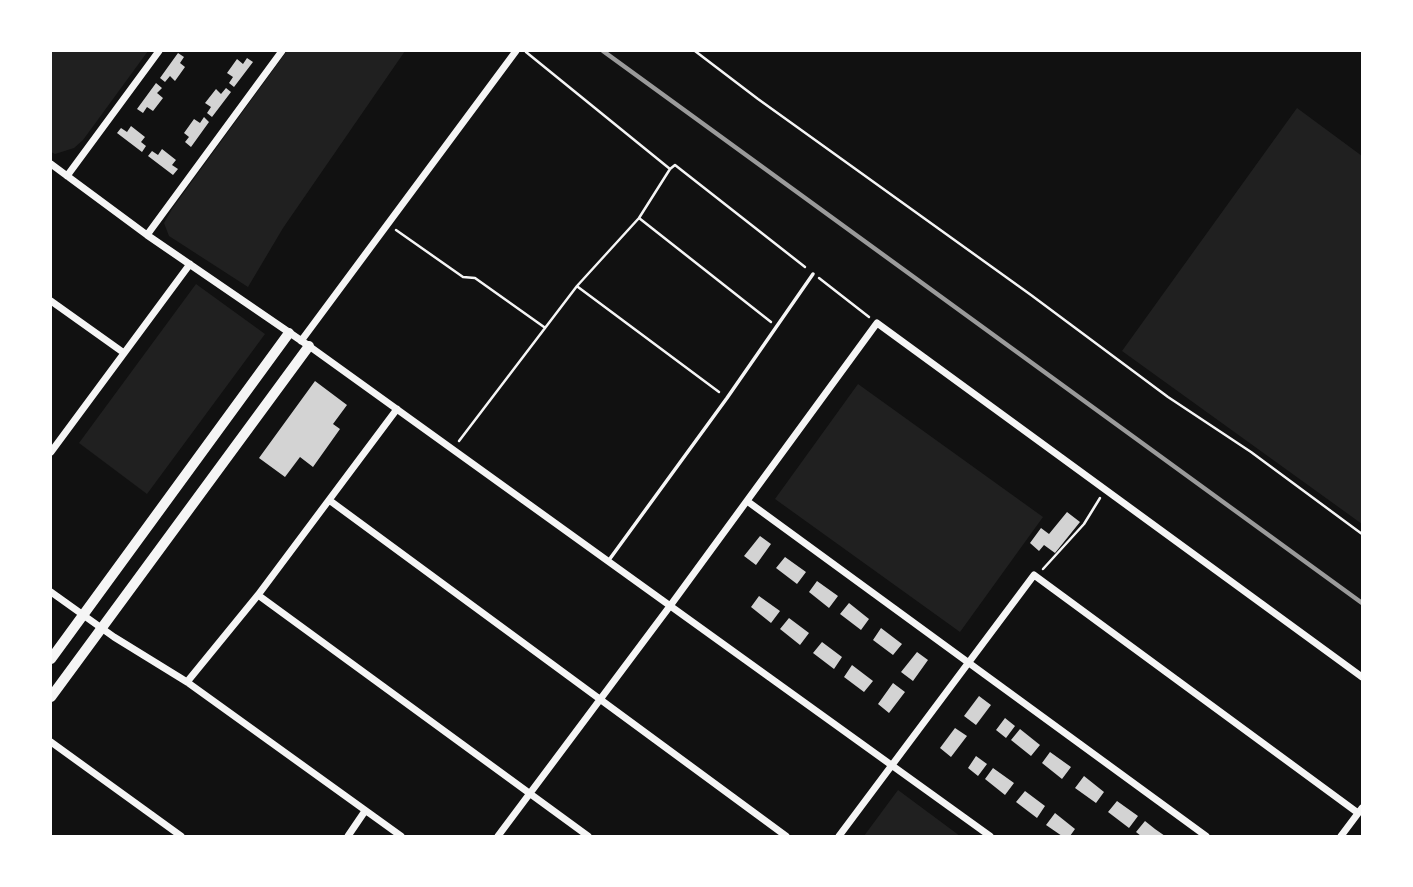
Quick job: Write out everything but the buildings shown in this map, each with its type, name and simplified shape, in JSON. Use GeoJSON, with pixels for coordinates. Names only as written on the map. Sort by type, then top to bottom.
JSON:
{"type":"FeatureCollection","features":[{"type":"Feature","properties":{"kind":"street"},"geometry":{"type":"LineString","coordinates":[[67,176],[159,51]]}},
{"type":"Feature","properties":{"kind":"street"},"geometry":{"type":"LineString","coordinates":[[147,235],[282,51]]}},
{"type":"Feature","properties":{"kind":"street"},"geometry":{"type":"LineString","coordinates":[[51,698],[305,344],[387,224],[516,51]]}},
{"type":"Feature","properties":{"kind":"street"},"geometry":{"type":"LineString","coordinates":[[51,164],[147,235],[397,409],[990,836]]}},
{"type":"Feature","properties":{"kind":"street"},"geometry":{"type":"LineString","coordinates":[[52,449],[190,264]]}},
{"type":"Feature","properties":{"kind":"street"},"geometry":{"type":"LineString","coordinates":[[51,301],[124,354]]}},
{"type":"Feature","properties":{"kind":"street"},"geometry":{"type":"LineString","coordinates":[[498,836],[877,323],[1362,677]]}},
{"type":"Feature","properties":{"kind":"street"},"geometry":{"type":"LineString","coordinates":[[51,659],[289,333]]}},
{"type":"Feature","properties":{"kind":"street"},"geometry":{"type":"LineString","coordinates":[[187,682],[258,594],[397,409]]}},
{"type":"Feature","properties":{"kind":"street"},"geometry":{"type":"LineString","coordinates":[[329,500],[786,836]]}},
{"type":"Feature","properties":{"kind":"street"},"geometry":{"type":"LineString","coordinates":[[747,501],[1206,836]]}},
{"type":"Feature","properties":{"kind":"street"},"geometry":{"type":"LineString","coordinates":[[839,836],[1034,575],[1360,810],[1341,836]]}},
{"type":"Feature","properties":{"kind":"street"},"geometry":{"type":"LineString","coordinates":[[53,592],[102,628],[187,682],[401,836]]}},
{"type":"Feature","properties":{"kind":"street"},"geometry":{"type":"LineString","coordinates":[[258,594],[589,836]]}},
{"type":"Feature","properties":{"kind":"street"},"geometry":{"type":"LineString","coordinates":[[51,742],[181,836]]}},
{"type":"Feature","properties":{"kind":"street"},"geometry":{"type":"LineString","coordinates":[[348,836],[365,811]]}},
{"type":"Feature","properties":{"kind":"lane"},"geometry":{"type":"LineString","coordinates":[[608,561],[813,274]]}},
{"type":"Feature","properties":{"kind":"path"},"geometry":{"type":"LineString","coordinates":[[525,51],[670,169]]}},
{"type":"Feature","properties":{"kind":"path"},"geometry":{"type":"LineString","coordinates":[[695,51],[1168,397],[1251,452],[1362,534]]}},
{"type":"Feature","properties":{"kind":"path"},"geometry":{"type":"LineString","coordinates":[[453,450],[577,286],[639,218],[675,165],[877,323]]}},
{"type":"Feature","properties":{"kind":"path"},"geometry":{"type":"LineString","coordinates":[[639,218],[776,326]]}},
{"type":"Feature","properties":{"kind":"path"},"geometry":{"type":"LineString","coordinates":[[387,224],[463,277],[475,278],[545,328]]}},
{"type":"Feature","properties":{"kind":"path"},"geometry":{"type":"LineString","coordinates":[[577,286],[727,398]]}},
{"type":"Feature","properties":{"kind":"path"},"geometry":{"type":"LineString","coordinates":[[1034,575],[1048,567],[1084,524],[1105,489]]}},
{"type":"Feature","properties":{"kind":"shaded area"},"geometry":{"type":"Polygon","coordinates":[[[51,51],[148,51],[83,140],[74,148],[55,154],[51,152],[51,51]]]}},
{"type":"Feature","properties":{"kind":"shaded area"},"geometry":{"type":"Polygon","coordinates":[[[287,51],[405,51],[283,228],[248,287],[169,236],[164,223],[287,51]]]}},
{"type":"Feature","properties":{"kind":"shaded area"},"geometry":{"type":"Polygon","coordinates":[[[1297,108],[1362,156],[1362,524],[1122,351],[1297,108]]]}},
{"type":"Feature","properties":{"kind":"shaded area"},"geometry":{"type":"Polygon","coordinates":[[[196,284],[265,334],[147,494],[79,443],[196,284]]]}},
{"type":"Feature","properties":{"kind":"shaded area"},"geometry":{"type":"Polygon","coordinates":[[[858,384],[1043,517],[960,632],[775,499],[858,384]]]}},
{"type":"Feature","properties":{"kind":"shaded area"},"geometry":{"type":"Polygon","coordinates":[[[898,790],[960,836],[864,836],[898,790]]]}},
{"type":"Feature","properties":{"kind":"railway"},"geometry":{"type":"LineString","coordinates":[[603,51],[1362,603]]}}]}
